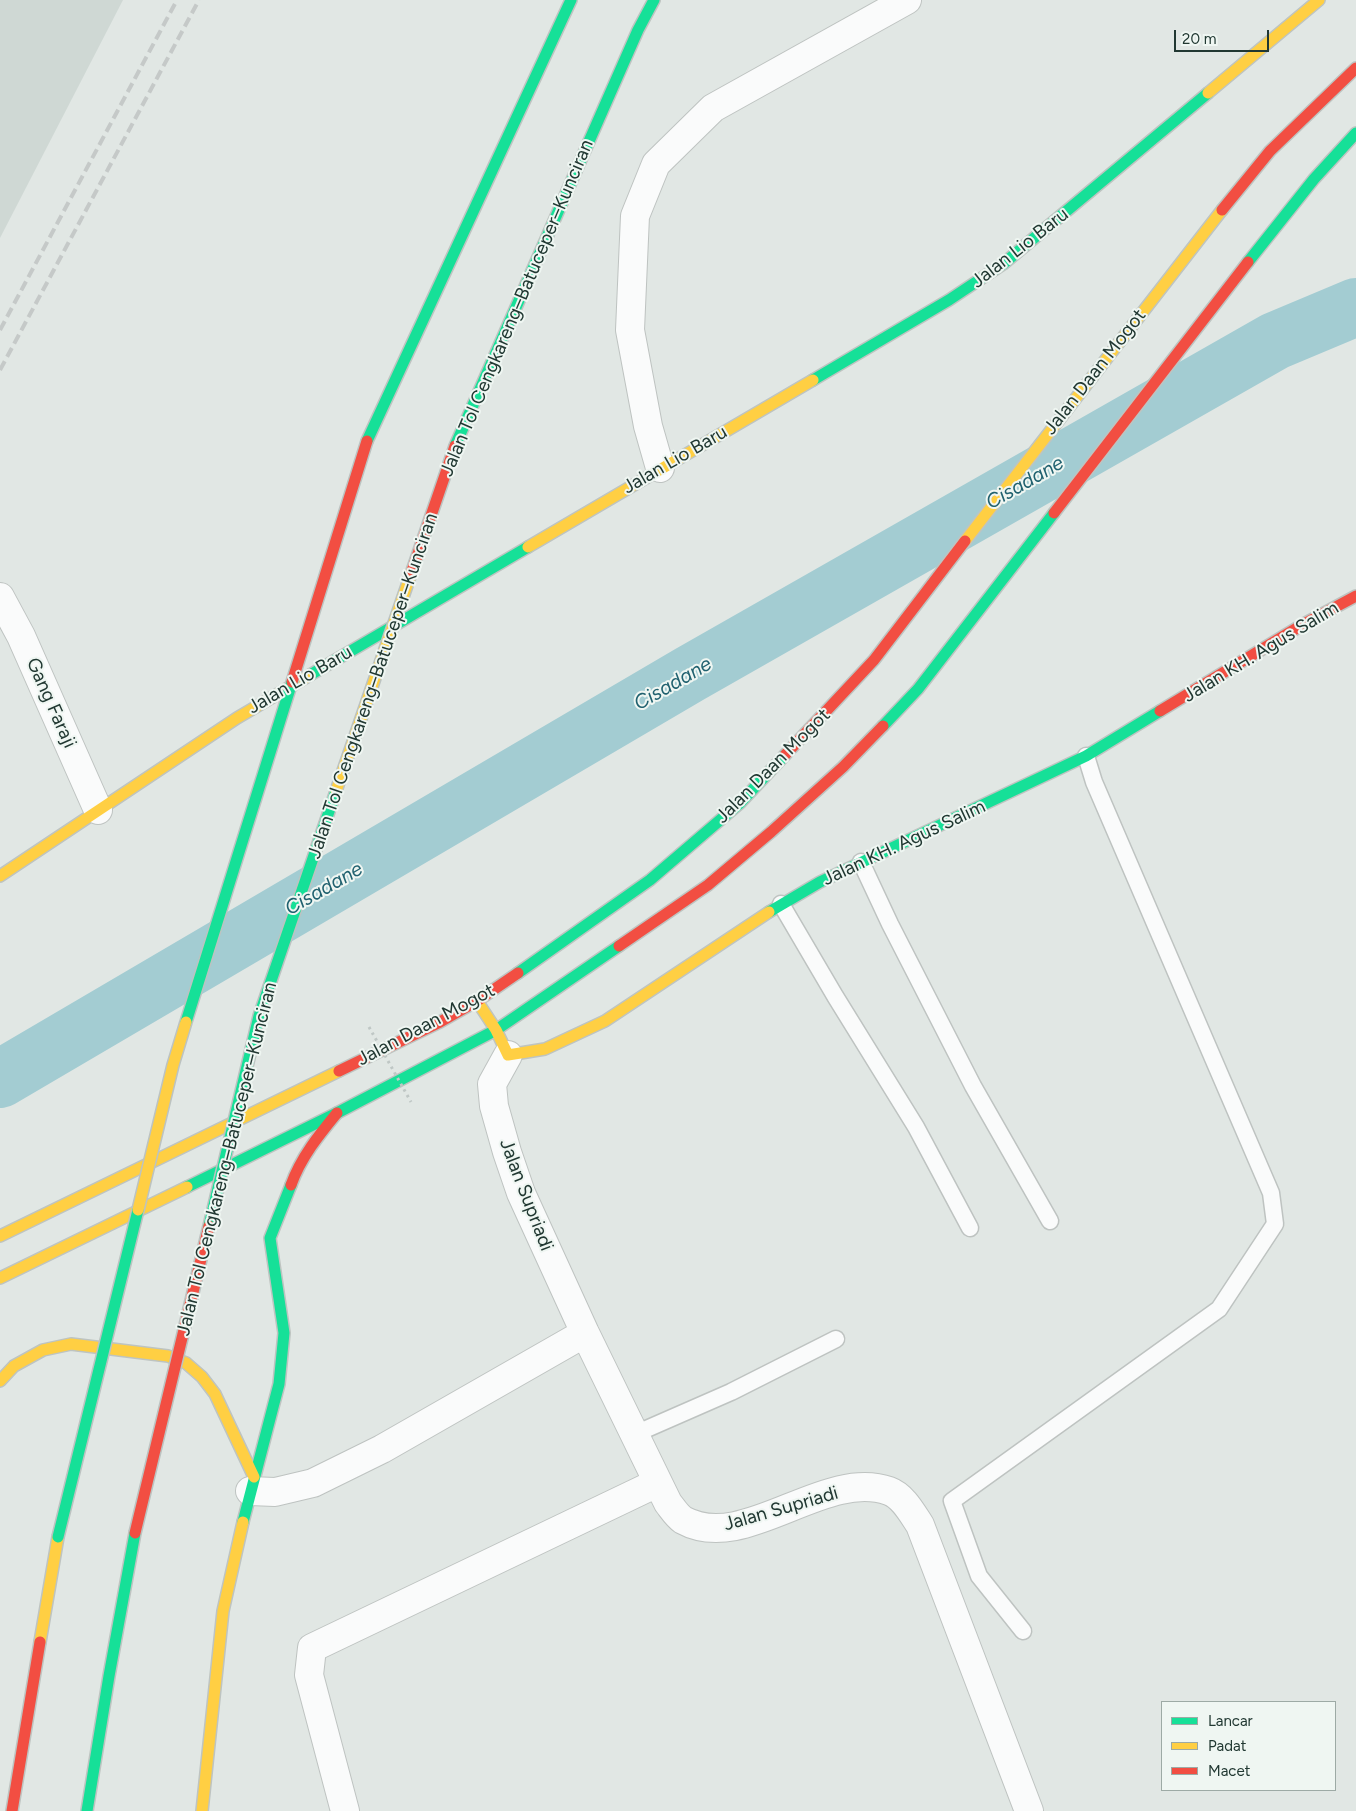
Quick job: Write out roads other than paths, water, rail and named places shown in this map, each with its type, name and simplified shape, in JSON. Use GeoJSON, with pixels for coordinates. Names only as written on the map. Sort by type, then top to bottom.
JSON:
{"type":"FeatureCollection","features":[{"type":"Feature","properties":{"kind":"main road"},"geometry":{"type":"LineString","coordinates":[[12,1811],[58,1537],[173,1066],[367,441],[571,0]]}},
{"type":"Feature","properties":{"kind":"main road","name":"Jalan Tol Cengkareng–Batuceper–Kunciran"},"geometry":{"type":"LineString","coordinates":[[88,1811],[109,1676],[135,1534],[259,1016],[455,446],[638,30],[654,0]]}},
{"type":"Feature","properties":{"kind":"main road","name":"Jalan Lio Baru"},"geometry":{"type":"LineString","coordinates":[[0,876],[236,718],[949,300],[1003,264],[1312,2]]}},
{"type":"Feature","properties":{"kind":"main road","name":"Jalan Daan Mogot"},"geometry":{"type":"LineString","coordinates":[[0,1236],[440,1022],[477,1001],[650,880],[740,803],[874,660],[1189,251],[1270,151],[1356,68]]}},
{"type":"Feature","properties":{"kind":"main road","name":"Jalan Daan Mogot"},"geometry":{"type":"LineString","coordinates":[[0,1278],[337,1113],[496,1030],[708,885],[771,832],[843,767],[918,689],[1232,282],[1314,179],[1356,133]]}},
{"type":"Feature","properties":{"kind":"main road","name":"Jalan KH. Agus Salim"},"geometry":{"type":"LineString","coordinates":[[508,1055],[545,1049],[605,1021],[781,904],[861,862],[1086,756],[1302,625],[1356,596]]}},
{"type":"Feature","properties":{"kind":"main road"},"geometry":{"type":"LineString","coordinates":[[477,1001],[496,1030],[508,1055]]}},
{"type":"Feature","properties":{"kind":"main road"},"geometry":{"type":"LineString","coordinates":[[202,1811],[223,1611],[260,1487],[279,1384],[284,1333],[270,1238],[295,1173],[312,1144],[337,1113]]}},
{"type":"Feature","properties":{"kind":"main road"},"geometry":{"type":"LineString","coordinates":[[0,1381],[14,1366],[44,1350],[71,1344],[168,1356],[186,1363],[202,1377],[215,1394],[260,1487]]}},
{"type":"Feature","properties":{"kind":"street"},"geometry":{"type":"LineString","coordinates":[[660,468],[648,426],[630,330],[635,216],[656,164],[713,108],[907,0]]}},
{"type":"Feature","properties":{"kind":"street","name":"Gang Faraji"},"geometry":{"type":"LineString","coordinates":[[0,597],[21,636],[98,810]]}},
{"type":"Feature","properties":{"kind":"street","name":"Jalan Supriadi"},"geometry":{"type":"LineString","coordinates":[[508,1055],[492,1084],[494,1106],[521,1193],[585,1333],[668,1503],[682,1519],[704,1528],[730,1528],[834,1492],[864,1486],[890,1492],[907,1505],[920,1524],[1029,1811]]}},
{"type":"Feature","properties":{"kind":"street"},"geometry":{"type":"LineString","coordinates":[[260,1487],[313,1483],[382,1449],[585,1333]]}},
{"type":"Feature","properties":{"kind":"street"},"geometry":{"type":"LineString","coordinates":[[345,1811],[309,1675],[312,1648],[657,1483]]}},
{"type":"Feature","properties":{"kind":"lane"},"geometry":{"type":"LineString","coordinates":[[1023,1631],[978,1576],[952,1500],[1219,1309],[1275,1224],[1272,1193],[1094,782],[1086,756]]}},
{"type":"Feature","properties":{"kind":"lane"},"geometry":{"type":"LineString","coordinates":[[861,862],[890,924],[969,1077],[1050,1221]]}},
{"type":"Feature","properties":{"kind":"lane"},"geometry":{"type":"LineString","coordinates":[[781,904],[835,996],[916,1126],[970,1228]]}},
{"type":"Feature","properties":{"kind":"lane"},"geometry":{"type":"LineString","coordinates":[[635,1434],[731,1392],[836,1339]]}},
{"type":"Feature","properties":{"kind":"waterway","name":"Cisadane"},"geometry":{"type":"LineString","coordinates":[[0,1079],[690,674],[1275,341],[1356,307]]}},
{"type":"Feature","properties":{"kind":"railway"},"geometry":{"type":"LineString","coordinates":[[0,330],[177,0]]}},
{"type":"Feature","properties":{"kind":"railway"},"geometry":{"type":"LineString","coordinates":[[0,370],[199,0]]}}]}
